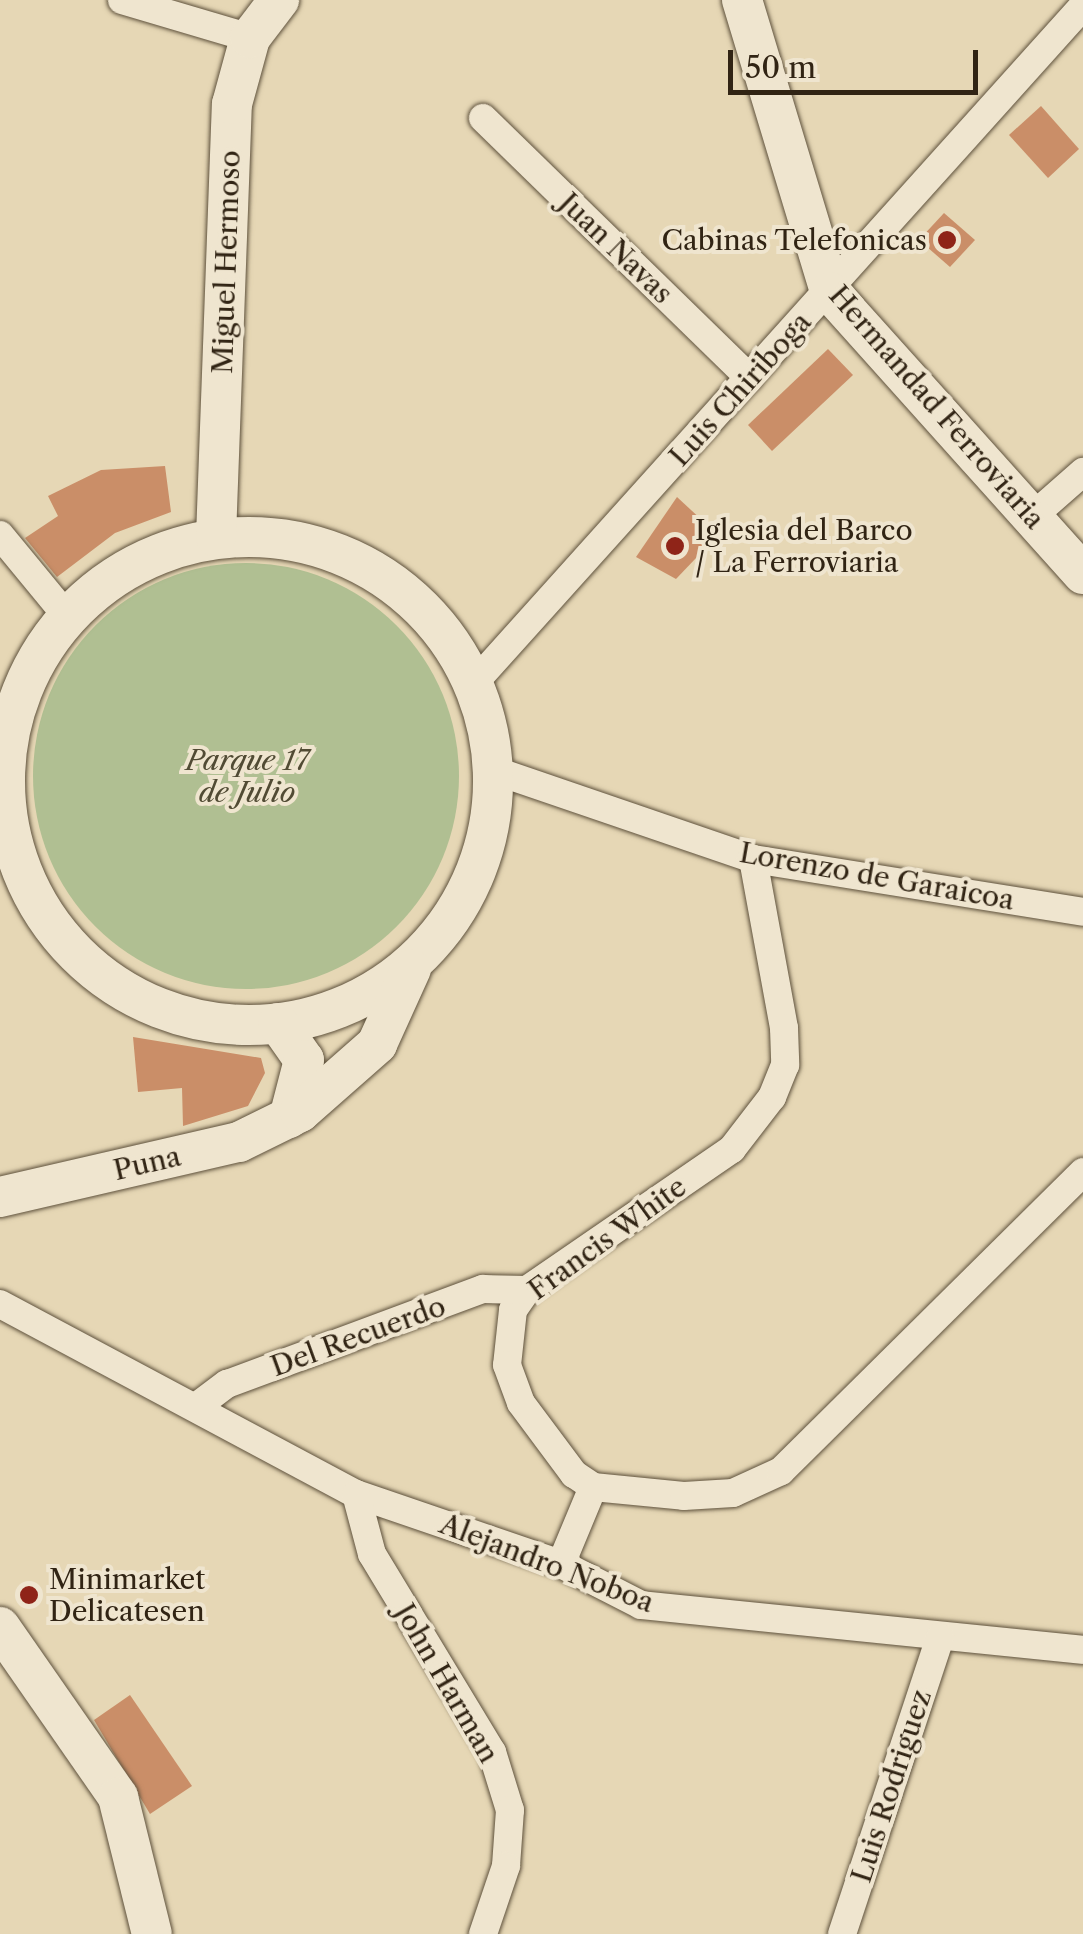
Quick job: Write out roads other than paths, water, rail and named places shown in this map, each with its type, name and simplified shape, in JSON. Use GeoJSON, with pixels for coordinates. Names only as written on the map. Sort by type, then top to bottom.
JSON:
{"type":"FeatureCollection","features":[{"type":"Feature","properties":{"kind":"street"},"geometry":{"type":"LineString","coordinates":[[122,0],[250,38]]}},
{"type":"Feature","properties":{"kind":"street","name":"Miguel Hermoso"},"geometry":{"type":"LineString","coordinates":[[216,537],[232,104],[250,38],[279,0]]}},
{"type":"Feature","properties":{"kind":"street","name":"Hermandad Ferroviaria"},"geometry":{"type":"LineString","coordinates":[[742,0],[830,292],[1083,574]]}},
{"type":"Feature","properties":{"kind":"street","name":"Luis Chiriboga"},"geometry":{"type":"LineString","coordinates":[[475,682],[830,292],[1083,6]]}},
{"type":"Feature","properties":{"kind":"street","name":"Juan Navas"},"geometry":{"type":"LineString","coordinates":[[482,118],[749,378]]}},
{"type":"Feature","properties":{"kind":"street"},"geometry":{"type":"LineString","coordinates":[[1033,516],[1083,472]]}},
{"type":"Feature","properties":{"kind":"street"},"geometry":{"type":"LineString","coordinates":[[0,535],[66,615]]}},
{"type":"Feature","properties":{"kind":"street"},"geometry":{"type":"LineString","coordinates":[[216,537],[322,545],[414,597],[475,682],[502,774],[476,876],[411,969],[356,1001],[278,1023],[218,1025],[145,1004],[82,963],[35,904],[4,832],[3,765],[18,697],[66,615],[153,554],[216,537]]}},
{"type":"Feature","properties":{"kind":"street","name":"Lorenzo de Garaicoa"},"geometry":{"type":"LineString","coordinates":[[502,774],[753,858],[1083,912]]}},
{"type":"Feature","properties":{"kind":"street","name":"Francis White"},"geometry":{"type":"LineString","coordinates":[[593,1487],[539,1429],[507,1365],[507,1330],[527,1290],[732,1149],[772,1098],[784,1028],[753,858]]}},
{"type":"Feature","properties":{"kind":"street","name":"Puna"},"geometry":{"type":"LineString","coordinates":[[0,1197],[239,1142],[289,1118],[377,1044],[411,969]]}},
{"type":"Feature","properties":{"kind":"street"},"geometry":{"type":"LineString","coordinates":[[278,1023],[304,1060],[289,1118]]}},
{"type":"Feature","properties":{"kind":"street"},"geometry":{"type":"LineString","coordinates":[[561,1564],[593,1487],[733,1492],[781,1471],[1083,1172]]}},
{"type":"Feature","properties":{"kind":"street","name":"Del Recuerdo"},"geometry":{"type":"LineString","coordinates":[[196,1407],[227,1384],[483,1289],[527,1290]]}},
{"type":"Feature","properties":{"kind":"street","name":"Alejandro Noboa"},"geometry":{"type":"LineString","coordinates":[[0,1304],[356,1494],[561,1564],[641,1605],[1083,1650]]}},
{"type":"Feature","properties":{"kind":"street","name":"John Harman"},"geometry":{"type":"LineString","coordinates":[[356,1494],[372,1554],[492,1752],[510,1810],[506,1866],[484,1934]]}},
{"type":"Feature","properties":{"kind":"street"},"geometry":{"type":"LineString","coordinates":[[0,1628],[118,1797],[152,1934]]}},
{"type":"Feature","properties":{"kind":"street","name":"Luis Rodriguez"},"geometry":{"type":"LineString","coordinates":[[842,1934],[940,1638]]}},
{"type":"Feature","properties":{"kind":"place","name":"Cabinas Telefonicas"},"geometry":{"type":"Point","coordinates":[947,240]}},
{"type":"Feature","properties":{"kind":"place","name":"Iglesia del Barco / La Ferroviaria"},"geometry":{"type":"Point","coordinates":[675,546]}},
{"type":"Feature","properties":{"kind":"place","name":"Minimarket Delicatesen"},"geometry":{"type":"Point","coordinates":[29,1595]}},
{"type":"Feature","properties":{"kind":"park label","name":"Parque 17 de Julio"},"geometry":{"type":"Point","coordinates":[247,776]}}]}
